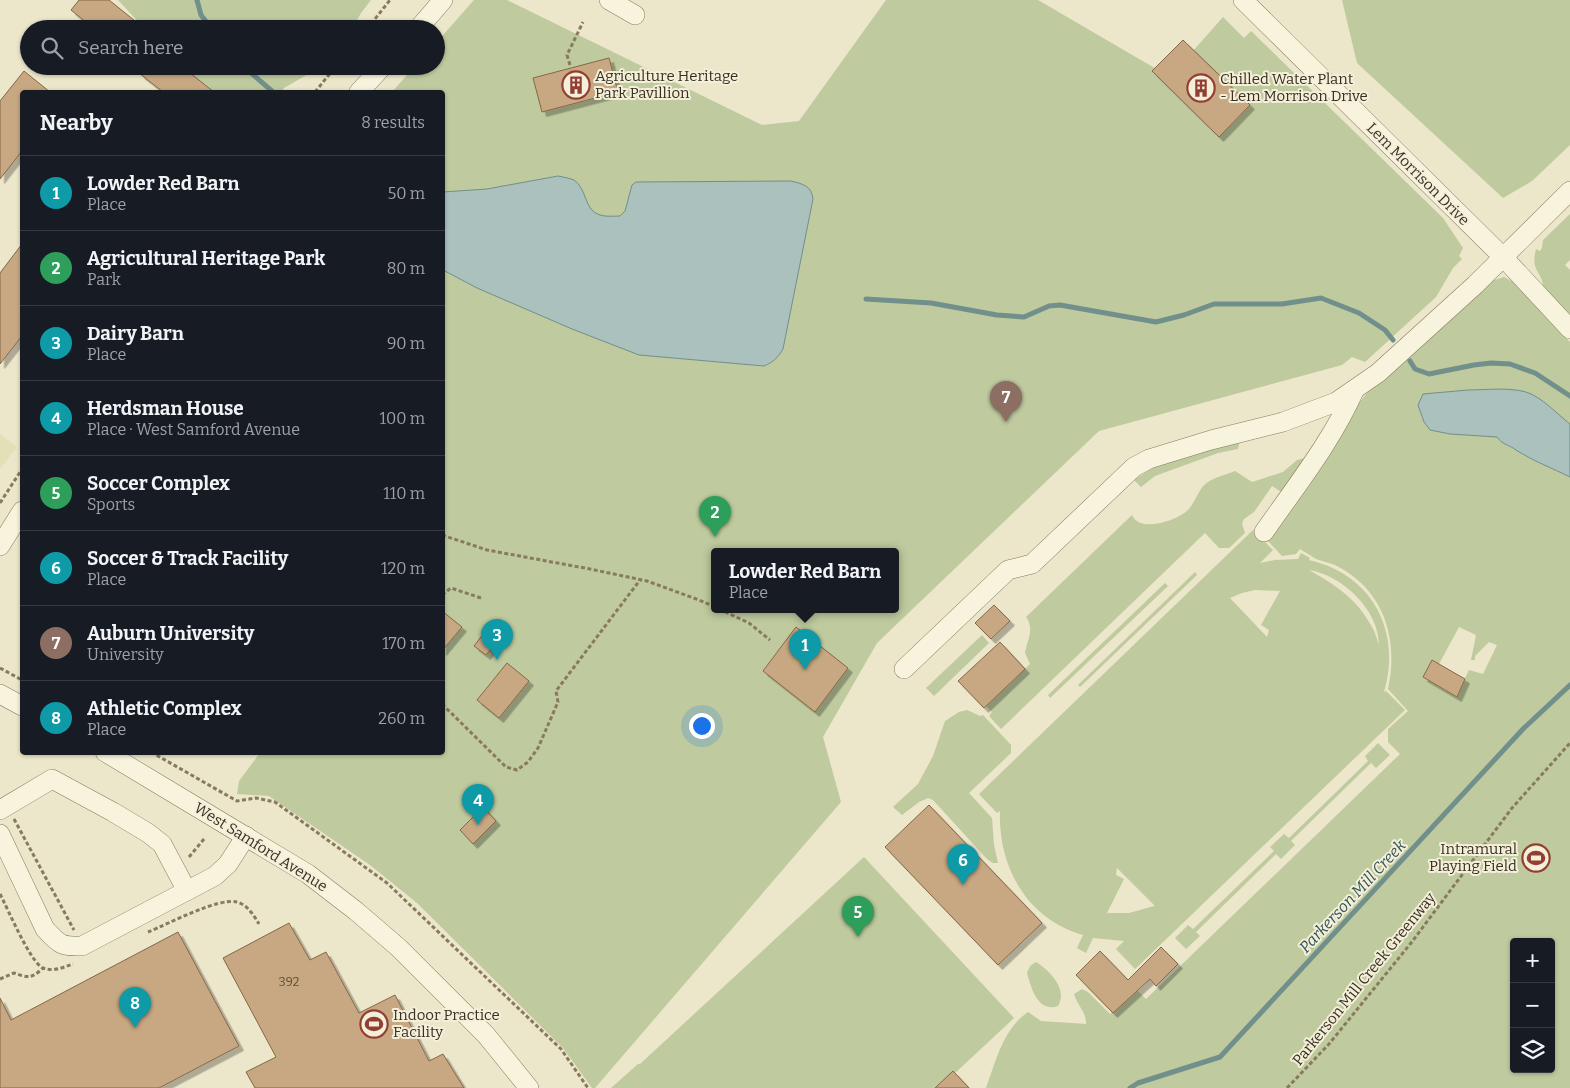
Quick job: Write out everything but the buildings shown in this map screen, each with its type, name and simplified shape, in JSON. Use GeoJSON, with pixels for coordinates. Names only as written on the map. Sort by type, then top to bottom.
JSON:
{"type":"FeatureCollection","features":[{"type":"Feature","properties":{"kind":"street"},"geometry":{"type":"LineString","coordinates":[[426,20],[443,0]]}},
{"type":"Feature","properties":{"kind":"street"},"geometry":{"type":"LineString","coordinates":[[609,0],[635,15]]}},
{"type":"Feature","properties":{"kind":"street","name":"Lem Morrison Drive"},"geometry":{"type":"LineString","coordinates":[[1243,0],[1503,257],[1570,328]]}},
{"type":"Feature","properties":{"kind":"street"},"geometry":{"type":"LineString","coordinates":[[360,90],[374,75]]}},
{"type":"Feature","properties":{"kind":"street"},"geometry":{"type":"LineString","coordinates":[[904,669],[1008,570],[1032,564],[1134,467],[1149,459],[1211,440],[1283,422],[1336,402],[1356,388],[1378,372],[1475,286],[1570,191]]}},
{"type":"Feature","properties":{"kind":"street"},"geometry":{"type":"LineString","coordinates":[[1264,532],[1340,421],[1356,388]]}},
{"type":"Feature","properties":{"kind":"street"},"geometry":{"type":"LineString","coordinates":[[0,546],[20,514]]}},
{"type":"Feature","properties":{"kind":"street"},"geometry":{"type":"LineString","coordinates":[[0,694],[20,705]]}},
{"type":"Feature","properties":{"kind":"street","name":"West Samford Avenue"},"geometry":{"type":"LineString","coordinates":[[110,755],[308,874],[356,911],[399,948],[486,1035],[529,1088]]}},
{"type":"Feature","properties":{"kind":"street"},"geometry":{"type":"LineString","coordinates":[[4,808],[52,779],[148,833],[162,844],[186,891]]}},
{"type":"Feature","properties":{"kind":"street"},"geometry":{"type":"LineString","coordinates":[[0,834],[4,853],[45,929],[54,939],[66,947],[82,946],[215,876],[228,864],[246,836]]}},
{"type":"Feature","properties":{"kind":"path"},"geometry":{"type":"LineString","coordinates":[[374,20],[390,0]]}},
{"type":"Feature","properties":{"kind":"path"},"geometry":{"type":"LineString","coordinates":[[570,65],[567,55],[583,22]]}},
{"type":"Feature","properties":{"kind":"path"},"geometry":{"type":"LineString","coordinates":[[317,90],[329,75]]}},
{"type":"Feature","properties":{"kind":"path"},"geometry":{"type":"LineString","coordinates":[[0,503],[20,472]]}},
{"type":"Feature","properties":{"kind":"path"},"geometry":{"type":"LineString","coordinates":[[445,536],[486,550],[590,568],[640,580],[711,605]]}},
{"type":"Feature","properties":{"kind":"path"},"geometry":{"type":"LineString","coordinates":[[445,707],[506,767],[517,770],[528,762],[538,748],[558,702],[556,691],[640,580]]}},
{"type":"Feature","properties":{"kind":"path"},"geometry":{"type":"LineString","coordinates":[[445,593],[451,588],[481,598]]}},
{"type":"Feature","properties":{"kind":"path"},"geometry":{"type":"LineString","coordinates":[[728,613],[749,623],[770,640]]}},
{"type":"Feature","properties":{"kind":"path"},"geometry":{"type":"LineString","coordinates":[[0,668],[20,679]]}},
{"type":"Feature","properties":{"kind":"path","name":"Parkerson Mill Creek Greenway"},"geometry":{"type":"LineString","coordinates":[[1287,1088],[1329,1044],[1400,958],[1512,808],[1570,743]]}},
{"type":"Feature","properties":{"kind":"path"},"geometry":{"type":"LineString","coordinates":[[156,755],[237,800],[256,798],[275,802],[387,883],[561,1049],[588,1088]]}},
{"type":"Feature","properties":{"kind":"path"},"geometry":{"type":"LineString","coordinates":[[4,808],[82,946]]}},
{"type":"Feature","properties":{"kind":"path"},"geometry":{"type":"LineString","coordinates":[[175,869],[186,861],[204,839]]}},
{"type":"Feature","properties":{"kind":"path"},"geometry":{"type":"LineString","coordinates":[[0,979],[14,973],[28,978],[43,968]]}},
{"type":"Feature","properties":{"kind":"green space"},"geometry":{"type":"Polygon","coordinates":[[[118,0],[371,0],[357,20],[137,20],[118,0]]]}},
{"type":"Feature","properties":{"kind":"green space"},"geometry":{"type":"Polygon","coordinates":[[[474,0],[507,0],[762,125],[799,121],[886,0],[1038,0],[1170,77],[1223,17],[1244,38],[1251,31],[1443,218],[1463,248],[1459,256],[1462,259],[1453,268],[1436,297],[1365,362],[1352,357],[1342,365],[1099,431],[877,643],[823,737],[841,802],[595,1088],[592,1088],[563,1048],[417,903],[370,865],[269,796],[237,794],[239,781],[258,755],[445,755],[445,90],[394,90],[407,75],[445,75],[445,33],[474,0]]]}},
{"type":"Feature","properties":{"kind":"green space"},"geometry":{"type":"Polygon","coordinates":[[[1342,0],[1570,0],[1570,145],[1532,181],[1503,198],[1357,63],[1342,0]]]}},
{"type":"Feature","properties":{"kind":"green space"},"geometry":{"type":"Polygon","coordinates":[[[188,75],[306,75],[282,90],[204,90],[188,75]]]}},
{"type":"Feature","properties":{"kind":"green space"},"geometry":{"type":"Polygon","coordinates":[[[1570,214],[1570,260],[1565,265],[1570,270],[1570,314],[1543,288],[1536,267],[1535,257],[1536,249],[1540,251],[1542,248],[1543,240],[1570,214]]]}},
{"type":"Feature","properties":{"kind":"green space"},"geometry":{"type":"Polygon","coordinates":[[[1504,277],[1513,282],[1570,342],[1570,1088],[986,1088],[1001,1046],[1019,1019],[1028,1012],[1041,1021],[1086,1024],[1085,1016],[1074,994],[1082,989],[1088,992],[1110,1014],[1138,991],[1146,999],[1400,754],[1388,742],[1388,729],[1408,711],[1388,689],[1391,670],[1389,634],[1384,617],[1376,602],[1366,587],[1352,575],[1335,565],[1316,559],[1300,549],[1296,554],[1282,556],[1267,540],[1366,394],[1491,281],[1504,277]],[[1459,627],[1439,664],[1432,660],[1423,677],[1456,697],[1469,670],[1483,674],[1497,645],[1489,642],[1475,656],[1475,660],[1471,660],[1476,635],[1459,627]]]}},
{"type":"Feature","properties":{"kind":"green space"},"geometry":{"type":"Polygon","coordinates":[[[0,434],[17,447],[0,469],[0,434]]]}},
{"type":"Feature","properties":{"kind":"green space"},"geometry":{"type":"Polygon","coordinates":[[[1240,440],[1238,449],[1218,453],[1155,476],[1141,487],[1134,480],[1152,468],[1240,440]]]}},
{"type":"Feature","properties":{"kind":"green space"},"geometry":{"type":"Polygon","coordinates":[[[1308,457],[1283,493],[1272,486],[1254,512],[1244,519],[1242,524],[1245,533],[1229,548],[1219,548],[1205,533],[1001,729],[989,716],[992,712],[986,706],[1030,664],[1025,653],[1030,635],[1029,621],[1026,617],[1132,515],[1137,521],[1149,524],[1171,520],[1188,510],[1203,486],[1214,479],[1235,471],[1252,482],[1283,472],[1297,460],[1308,457]]]}},
{"type":"Feature","properties":{"kind":"green space"},"geometry":{"type":"Polygon","coordinates":[[[1253,530],[1273,550],[1260,563],[1298,559],[1301,553],[1310,558],[1309,560],[1331,567],[1350,578],[1365,592],[1377,608],[1385,627],[1389,648],[1389,669],[1384,692],[1386,691],[1405,710],[1135,969],[1116,949],[1124,941],[1093,938],[1086,953],[1077,948],[1083,935],[1063,927],[1046,917],[1032,904],[1020,888],[1004,852],[1000,811],[997,813],[979,794],[1253,530]],[[1309,570],[1337,587],[1352,600],[1372,627],[1379,645],[1373,619],[1366,607],[1356,596],[1334,579],[1309,570]],[[1255,590],[1230,598],[1267,637],[1269,630],[1261,625],[1280,591],[1255,590]],[[1117,868],[1116,875],[1124,879],[1107,913],[1129,913],[1154,906],[1117,868]]]}},
{"type":"Feature","properties":{"kind":"green space"},"geometry":{"type":"Polygon","coordinates":[[[1195,572],[1197,575],[1080,687],[1078,685],[1195,572]]]}},
{"type":"Feature","properties":{"kind":"green space"},"geometry":{"type":"Polygon","coordinates":[[[1165,583],[1168,586],[1050,698],[1048,695],[1165,583]]]}},
{"type":"Feature","properties":{"kind":"green space"},"geometry":{"type":"Polygon","coordinates":[[[982,635],[989,643],[934,696],[926,688],[982,635]]]}},
{"type":"Feature","properties":{"kind":"green space"},"geometry":{"type":"Polygon","coordinates":[[[967,710],[980,716],[983,715],[1011,745],[1011,753],[969,793],[992,818],[994,845],[998,863],[993,863],[987,859],[933,800],[928,798],[919,802],[902,815],[893,807],[918,784],[933,756],[945,721],[959,712],[967,710]]]}},
{"type":"Feature","properties":{"kind":"green space"},"geometry":{"type":"Polygon","coordinates":[[[1378,743],[1390,755],[1376,768],[1371,763],[1291,841],[1295,845],[1281,859],[1276,854],[1196,932],[1200,936],[1186,949],[1175,938],[1188,925],[1193,929],[1274,851],[1270,847],[1284,834],[1289,838],[1368,761],[1365,756],[1378,743]]]}},
{"type":"Feature","properties":{"kind":"green space"},"geometry":{"type":"Polygon","coordinates":[[[864,857],[1014,1018],[939,1088],[611,1088],[640,1064],[864,857]]]}},
{"type":"Feature","properties":{"kind":"green space"},"geometry":{"type":"Polygon","coordinates":[[[1036,962],[1052,975],[1059,987],[1061,993],[1058,1006],[1045,1006],[1040,1003],[1033,992],[1027,973],[1030,966],[1036,962]]]}},
{"type":"Feature","properties":{"kind":"water"},"geometry":{"type":"Polygon","coordinates":[[[558,176],[568,178],[578,184],[595,213],[607,216],[620,216],[625,211],[632,185],[636,182],[791,181],[809,188],[813,199],[783,349],[777,357],[764,366],[639,355],[572,329],[477,288],[445,271],[445,192],[487,189],[558,176]]]}},
{"type":"Feature","properties":{"kind":"water"},"geometry":{"type":"Polygon","coordinates":[[[1468,390],[1519,390],[1532,394],[1549,406],[1570,424],[1570,477],[1529,458],[1497,437],[1450,434],[1430,430],[1424,422],[1418,405],[1423,394],[1468,390]]]}},
{"type":"Feature","properties":{"kind":"waterway"},"geometry":{"type":"LineString","coordinates":[[197,0],[201,15],[205,20]]}},
{"type":"Feature","properties":{"kind":"waterway"},"geometry":{"type":"LineString","coordinates":[[253,75],[271,90]]}},
{"type":"Feature","properties":{"kind":"waterway"},"geometry":{"type":"LineString","coordinates":[[866,299],[931,303],[997,315],[1024,317],[1049,306],[1060,305],[1156,322],[1184,315],[1214,304],[1282,304],[1321,298],[1359,313],[1385,330],[1393,340]]}},
{"type":"Feature","properties":{"kind":"waterway"},"geometry":{"type":"LineString","coordinates":[[1410,361],[1415,369],[1429,374],[1474,365],[1491,363],[1510,364],[1535,373],[1570,396]]}},
{"type":"Feature","properties":{"kind":"waterway","name":"Parkerson Mill Creek"},"geometry":{"type":"LineString","coordinates":[[1130,1088],[1138,1083],[1220,1057],[1523,729],[1570,685]]}},
{"type":"Feature","properties":{"kind":"place","name":"Agriculture Heritage Park Pavillion"},"geometry":{"type":"Point","coordinates":[576,85]}},
{"type":"Feature","properties":{"kind":"place","name":"Chilled Water Plant - Lem Morrison Drive"},"geometry":{"type":"Point","coordinates":[1201,88]}},
{"type":"Feature","properties":{"kind":"place","name":"Auburn University"},"geometry":{"type":"Point","coordinates":[1006,422]}},
{"type":"Feature","properties":{"kind":"place","name":"Agricultural Heritage Park"},"geometry":{"type":"Point","coordinates":[715,537]}},
{"type":"Feature","properties":{"kind":"place","name":"Dairy Barn"},"geometry":{"type":"Point","coordinates":[497,660]}},
{"type":"Feature","properties":{"kind":"place","name":"Lowder Red Barn"},"geometry":{"type":"Point","coordinates":[805,670]}},
{"type":"Feature","properties":{"kind":"place","name":"Herdsman House"},"geometry":{"type":"Point","coordinates":[478,825]}},
{"type":"Feature","properties":{"kind":"place","name":"Intramural Playing Field"},"geometry":{"type":"Point","coordinates":[1536,858]}},
{"type":"Feature","properties":{"kind":"place","name":"Soccer & Track Facility"},"geometry":{"type":"Point","coordinates":[963,885]}},
{"type":"Feature","properties":{"kind":"place","name":"Soccer Complex"},"geometry":{"type":"Point","coordinates":[858,937]}},
{"type":"Feature","properties":{"kind":"place","name":"Indoor Practice Facility"},"geometry":{"type":"Point","coordinates":[374,1024]}},
{"type":"Feature","properties":{"kind":"place","name":"Athletic Complex"},"geometry":{"type":"Point","coordinates":[135,1028]}}]}
